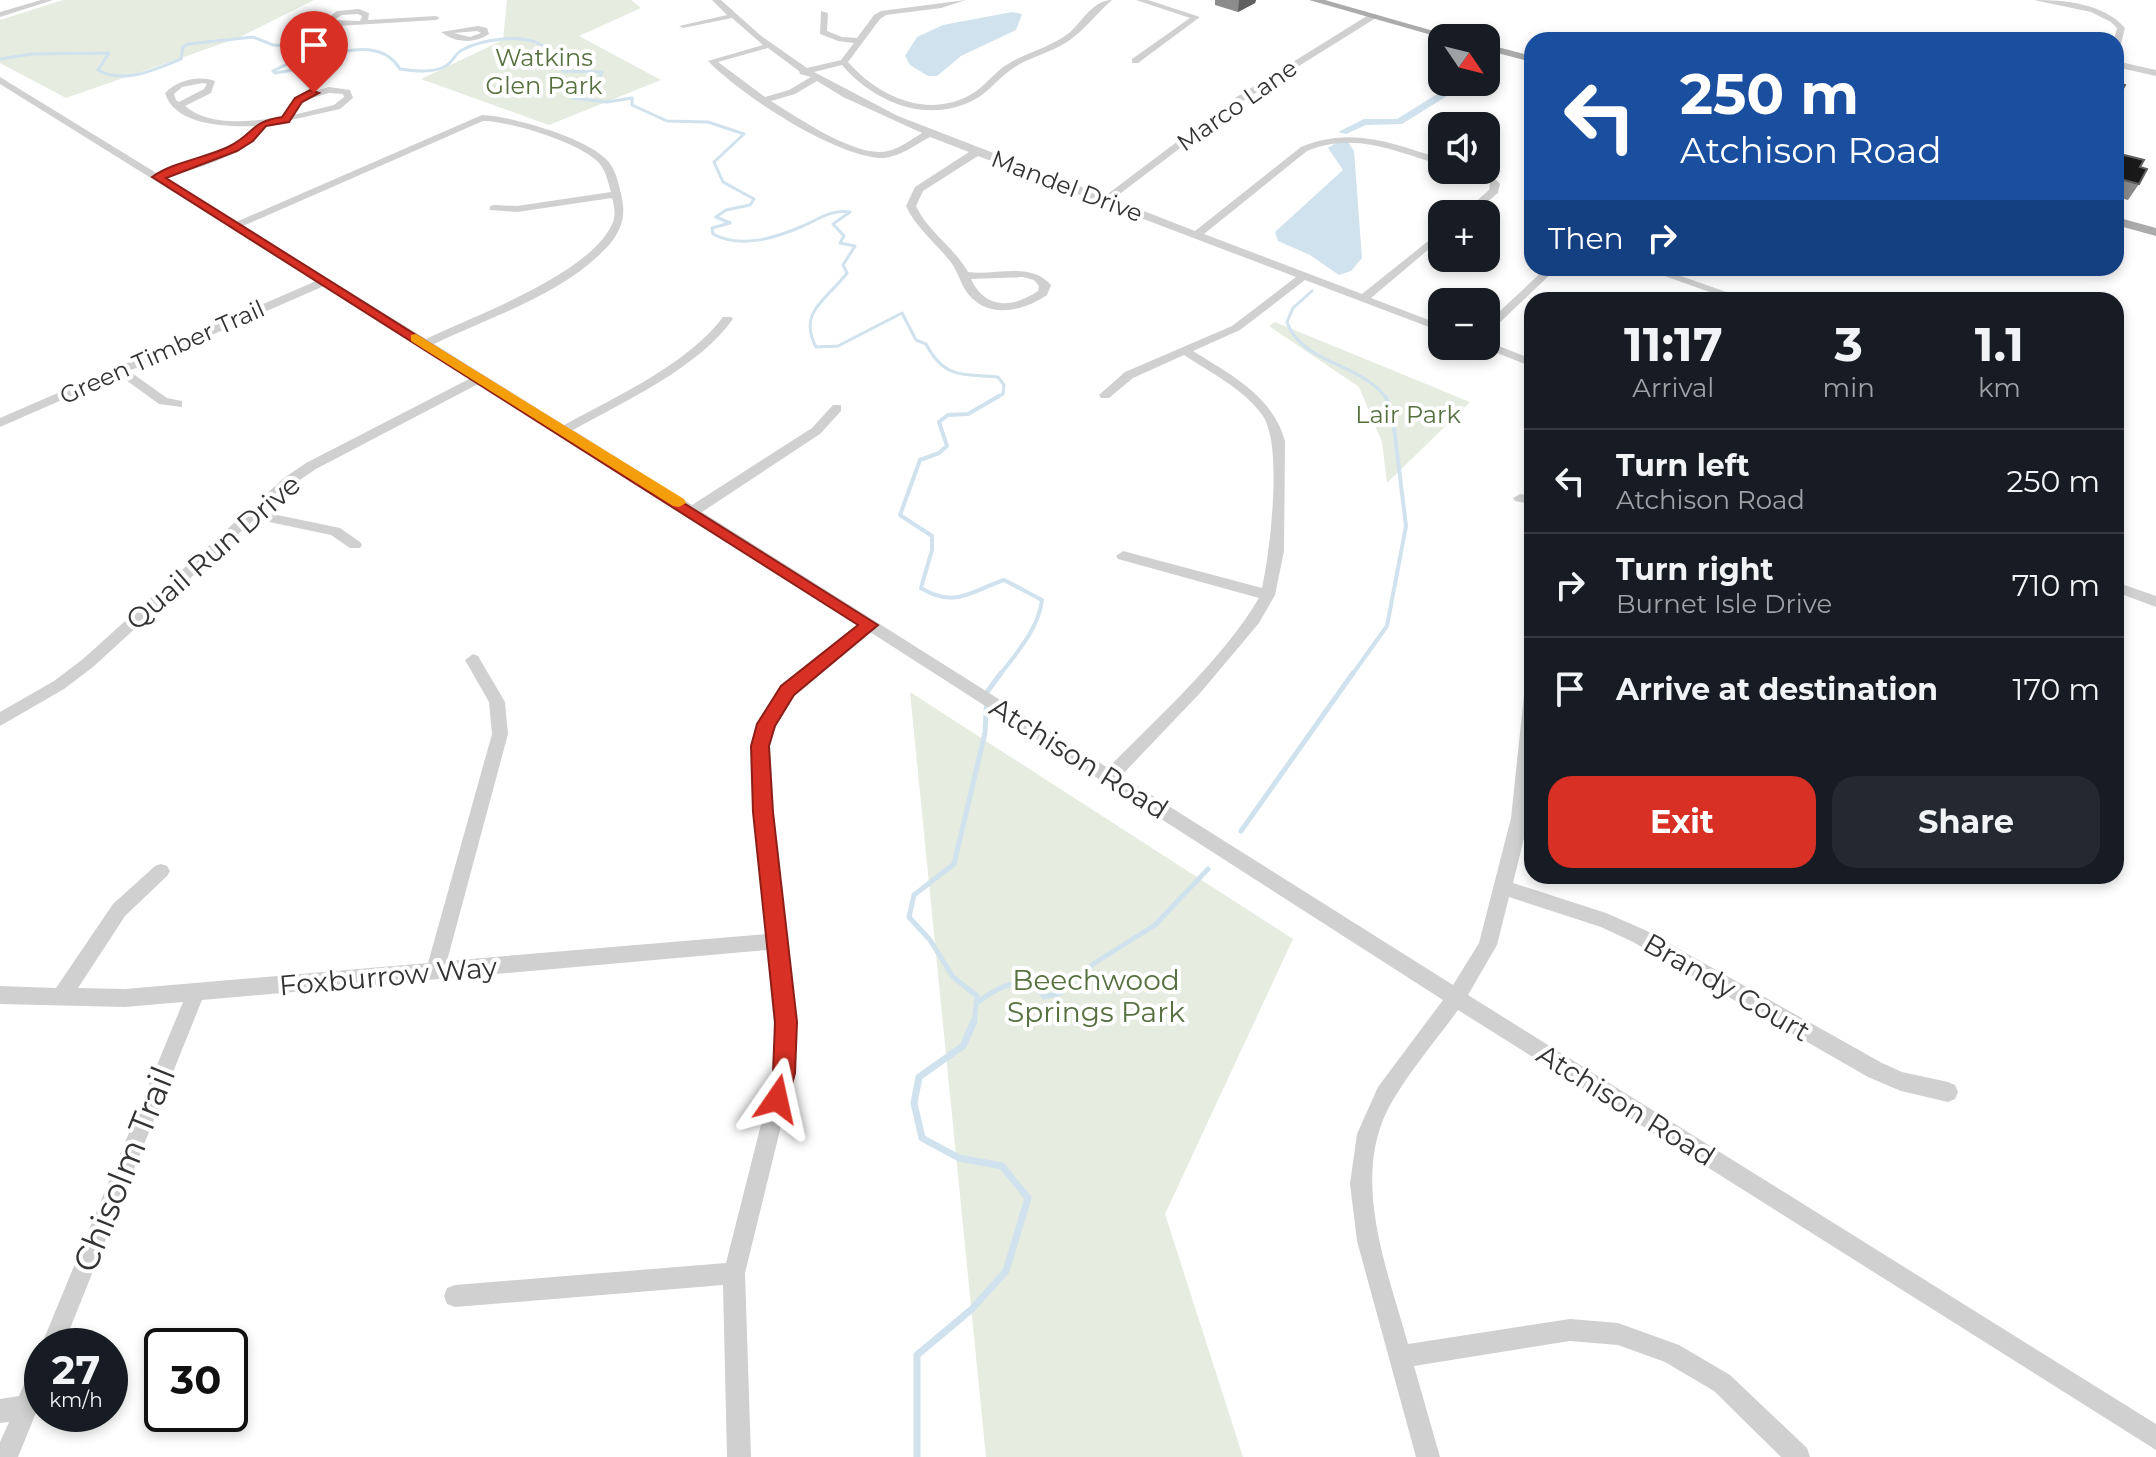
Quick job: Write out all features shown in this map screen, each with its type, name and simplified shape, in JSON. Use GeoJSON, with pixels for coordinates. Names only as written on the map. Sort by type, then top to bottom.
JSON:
{"type":"FeatureCollection","features":[{"type":"Feature","properties":{"kind":"main road"},"geometry":{"type":"LineString","coordinates":[[1314,0],[1428,31]]}},
{"type":"Feature","properties":{"kind":"main road"},"geometry":{"type":"LineString","coordinates":[[1500,51],[1524,57]]}},
{"type":"Feature","properties":{"kind":"main road"},"geometry":{"type":"LineString","coordinates":[[2124,223],[2156,232]]}},
{"type":"Feature","properties":{"kind":"street"},"geometry":{"type":"LineString","coordinates":[[0,15],[49,0]]}},
{"type":"Feature","properties":{"kind":"street","name":"Mandel Drive"},"geometry":{"type":"LineString","coordinates":[[716,0],[767,46],[803,72],[889,116],[1428,324]]}},
{"type":"Feature","properties":{"kind":"street"},"geometry":{"type":"LineString","coordinates":[[803,72],[844,62],[877,17],[884,13],[941,6],[962,0]]}},
{"type":"Feature","properties":{"kind":"street"},"geometry":{"type":"LineString","coordinates":[[844,62],[869,87],[888,97],[912,106],[946,108],[970,99],[1002,71],[1077,31],[1094,9],[1108,0]]}},
{"type":"Feature","properties":{"kind":"street"},"geometry":{"type":"LineString","coordinates":[[1135,61],[1196,17],[1140,0]]}},
{"type":"Feature","properties":{"kind":"street"},"geometry":{"type":"LineString","coordinates":[[2038,0],[2091,11],[2115,21],[2121,28],[2120,32]]}},
{"type":"Feature","properties":{"kind":"street"},"geometry":{"type":"LineString","coordinates":[[439,6],[436,25],[445,32]]}},
{"type":"Feature","properties":{"kind":"street"},"geometry":{"type":"LineString","coordinates":[[824,13],[823,32],[841,39],[860,41]]}},
{"type":"Feature","properties":{"kind":"street"},"geometry":{"type":"LineString","coordinates":[[683,26],[732,16]]}},
{"type":"Feature","properties":{"kind":"street","name":"Marco Lane"},"geometry":{"type":"LineString","coordinates":[[1106,200],[1238,100],[1373,16]]}},
{"type":"Feature","properties":{"kind":"street"},"geometry":{"type":"LineString","coordinates":[[363,23],[436,18]]}},
{"type":"Feature","properties":{"kind":"street"},"geometry":{"type":"LineString","coordinates":[[767,46],[712,61],[766,100],[835,141],[879,155],[890,153],[930,133]]}},
{"type":"Feature","properties":{"kind":"street"},"geometry":{"type":"LineString","coordinates":[[2124,66],[2156,73]]}},
{"type":"Feature","properties":{"kind":"street"},"geometry":{"type":"LineString","coordinates":[[766,100],[792,92],[814,79]]}},
{"type":"Feature","properties":{"kind":"street","name":"Atchison Road"},"geometry":{"type":"LineString","coordinates":[[0,80],[693,511],[2156,1438]]}},
{"type":"Feature","properties":{"kind":"street"},"geometry":{"type":"LineString","coordinates":[[179,105],[197,117],[229,123],[263,123],[285,120],[337,107],[347,101],[349,94],[329,90],[307,95],[298,100],[285,120]]}},
{"type":"Feature","properties":{"kind":"street"},"geometry":{"type":"LineString","coordinates":[[235,226],[482,118],[498,118],[594,153],[610,170],[620,215],[605,244],[585,262],[558,279],[425,344]]}},
{"type":"Feature","properties":{"kind":"street"},"geometry":{"type":"LineString","coordinates":[[158,177],[233,149],[250,138],[263,123]]}},
{"type":"Feature","properties":{"kind":"street"},"geometry":{"type":"LineString","coordinates":[[1196,235],[1304,149],[1320,140],[1378,141],[1428,157]]}},
{"type":"Feature","properties":{"kind":"street"},"geometry":{"type":"LineString","coordinates":[[964,275],[1023,274],[1042,281],[1045,289],[1039,297],[1020,305],[996,307],[984,303],[972,294],[951,253],[918,220],[911,206],[919,189],[978,151]]}},
{"type":"Feature","properties":{"kind":"street"},"geometry":{"type":"LineString","coordinates":[[1483,200],[1494,191],[1495,184]]}},
{"type":"Feature","properties":{"kind":"street"},"geometry":{"type":"LineString","coordinates":[[494,208],[517,209],[616,194]]}},
{"type":"Feature","properties":{"kind":"street"},"geometry":{"type":"LineString","coordinates":[[1363,299],[1428,244]]}},
{"type":"Feature","properties":{"kind":"street"},"geometry":{"type":"LineString","coordinates":[[1350,294],[1374,276],[1401,264]]}},
{"type":"Feature","properties":{"kind":"street"},"geometry":{"type":"LineString","coordinates":[[1105,395],[1129,375],[1236,328],[1304,276]]}},
{"type":"Feature","properties":{"kind":"street"},"geometry":{"type":"LineString","coordinates":[[1526,292],[1543,276]]}},
{"type":"Feature","properties":{"kind":"street"},"geometry":{"type":"LineString","coordinates":[[1671,276],[1719,292]]}},
{"type":"Feature","properties":{"kind":"street","name":"Green Timber Trail"},"geometry":{"type":"LineString","coordinates":[[0,423],[323,282]]}},
{"type":"Feature","properties":{"kind":"street"},"geometry":{"type":"LineString","coordinates":[[1500,317],[1524,294]]}},
{"type":"Feature","properties":{"kind":"street"},"geometry":{"type":"LineString","coordinates":[[564,430],[673,366],[715,336],[727,319]]}},
{"type":"Feature","properties":{"kind":"street"},"geometry":{"type":"LineString","coordinates":[[1500,350],[1524,360]]}},
{"type":"Feature","properties":{"kind":"street"},"geometry":{"type":"LineString","coordinates":[[1110,777],[1205,677],[1254,619],[1268,595],[1277,551],[1279,441],[1275,424],[1255,400],[1185,351]]}},
{"type":"Feature","properties":{"kind":"street"},"geometry":{"type":"LineString","coordinates":[[120,370],[163,401],[178,404]]}},
{"type":"Feature","properties":{"kind":"street","name":"Quail Run Drive"},"geometry":{"type":"LineString","coordinates":[[0,720],[59,685],[88,663],[250,514],[311,466],[480,378]]}},
{"type":"Feature","properties":{"kind":"street"},"geometry":{"type":"LineString","coordinates":[[693,511],[816,431],[837,408]]}},
{"type":"Feature","properties":{"kind":"street"},"geometry":{"type":"LineString","coordinates":[[250,514],[335,531],[355,545]]}},
{"type":"Feature","properties":{"kind":"street"},"geometry":{"type":"LineString","coordinates":[[1123,556],[1268,595]]}},
{"type":"Feature","properties":{"kind":"street"},"geometry":{"type":"LineString","coordinates":[[2124,590],[2156,602]]}},
{"type":"Feature","properties":{"kind":"street"},"geometry":{"type":"LineString","coordinates":[[739,1457],[734,1273],[784,1073],[786,1022],[775,941],[759,762],[766,724],[777,705],[801,678],[870,625]]}},
{"type":"Feature","properties":{"kind":"street"},"geometry":{"type":"LineString","coordinates":[[435,972],[500,734],[497,702],[473,660]]}},
{"type":"Feature","properties":{"kind":"street"},"geometry":{"type":"LineString","coordinates":[[1428,1457],[1368,1241],[1361,1184],[1367,1134],[1385,1094],[1456,997],[1488,945],[1520,818],[1524,782]]}},
{"type":"Feature","properties":{"kind":"street"},"geometry":{"type":"LineString","coordinates":[[61,997],[119,910],[161,871]]}},
{"type":"Feature","properties":{"kind":"street","name":"Brandy Court"},"geometry":{"type":"LineString","coordinates":[[1503,887],[1606,921],[1639,936],[1875,1070],[1901,1081],[1948,1092]]}},
{"type":"Feature","properties":{"kind":"street","name":"Foxburrow Way"},"geometry":{"type":"LineString","coordinates":[[0,995],[125,998],[775,941]]}},
{"type":"Feature","properties":{"kind":"street","name":"Chisolm Trail"},"geometry":{"type":"LineString","coordinates":[[59,1328],[196,992]]}},
{"type":"Feature","properties":{"kind":"street"},"geometry":{"type":"LineString","coordinates":[[455,1296],[734,1273]]}},
{"type":"Feature","properties":{"kind":"street"},"geometry":{"type":"LineString","coordinates":[[1400,1357],[1570,1330],[1618,1334],[1671,1353],[1722,1383],[1798,1457]]}},
{"type":"Feature","properties":{"kind":"street"},"geometry":{"type":"LineString","coordinates":[[0,1411],[24,1407]]}},
{"type":"Feature","properties":{"kind":"street"},"geometry":{"type":"LineString","coordinates":[[6,1457],[24,1412]]}},
{"type":"Feature","properties":{"kind":"green space"},"geometry":{"type":"Polygon","coordinates":[[[63,0],[314,0],[238,38],[66,98],[0,63],[0,20],[63,0]]]}},
{"type":"Feature","properties":{"kind":"green space","name":"Watkins Glen Park"},"geometry":{"type":"Polygon","coordinates":[[[507,0],[631,0],[641,8],[579,36],[661,80],[549,125],[421,79],[503,40],[507,0]]]}},
{"type":"Feature","properties":{"kind":"green space","name":"Lair Park"},"geometry":{"type":"Polygon","coordinates":[[[1275,322],[1470,402],[1387,483],[1382,442],[1359,387],[1269,326],[1275,322]]]}},
{"type":"Feature","properties":{"kind":"green space","name":"Beechwood Springs Park"},"geometry":{"type":"Polygon","coordinates":[[[910,692],[1293,939],[1165,1214],[1243,1457],[986,1457],[910,692]]]}},
{"type":"Feature","properties":{"kind":"water"},"geometry":{"type":"Polygon","coordinates":[[[1012,12],[1022,14],[1016,30],[961,56],[937,76],[928,76],[910,65],[905,56],[917,37],[943,25],[1012,12]]]}},
{"type":"Feature","properties":{"kind":"water"},"geometry":{"type":"Polygon","coordinates":[[[1339,141],[1348,142],[1354,151],[1362,258],[1351,271],[1339,275],[1310,255],[1278,241],[1275,232],[1343,170],[1328,148],[1339,141]]]}},
{"type":"Feature","properties":{"kind":"building"},"geometry":{"type":"Polygon","coordinates":[[[2124,155],[2144,160],[2140,167],[2147,169],[2139,184],[2124,180],[2124,155]]]}},
{"type":"Feature","properties":{"kind":"waterway"},"geometry":{"type":"LineString","coordinates":[[0,59],[32,54],[109,53],[98,70],[129,76],[181,59],[183,47],[188,44],[253,37],[273,45],[313,47],[304,56],[273,71],[275,73],[324,65],[324,57],[355,50],[385,54],[400,69],[428,71],[444,67],[459,52],[480,43],[503,39],[535,42],[546,48],[563,71],[602,72],[599,79],[582,84],[570,93],[572,98],[607,102],[632,98],[632,105],[667,121],[708,122],[744,134],[714,162],[723,182],[754,199],[750,205],[726,210],[716,217],[730,223],[712,228],[713,234],[735,241],[758,240],[803,226],[831,213],[850,212],[833,224],[844,236],[840,243],[855,246],[843,265],[847,273],[812,315],[811,335],[816,347],[838,346],[902,313],[916,340],[926,344],[947,369],[998,377],[1004,385],[1003,394],[996,398]]}},
{"type":"Feature","properties":{"kind":"waterway"},"geometry":{"type":"LineString","coordinates":[[1343,132],[1364,122],[1399,122],[1440,96]]}},
{"type":"Feature","properties":{"kind":"waterway"},"geometry":{"type":"LineString","coordinates":[[1312,291],[1293,308],[1287,322],[1294,336],[1318,355],[1362,377],[1386,398]]}},
{"type":"Feature","properties":{"kind":"waterway"},"geometry":{"type":"LineString","coordinates":[[999,396],[968,414],[948,415],[939,422],[947,446],[939,453],[920,460],[900,515],[932,536],[932,550],[921,588],[954,598],[1004,580],[1042,600],[1031,631],[1000,675]]}},
{"type":"Feature","properties":{"kind":"waterway"},"geometry":{"type":"LineString","coordinates":[[1352,675],[1387,626],[1406,526],[1392,411],[1386,398]]}},
{"type":"Feature","properties":{"kind":"waterway"},"geometry":{"type":"LineString","coordinates":[[974,1023],[977,996],[953,977],[930,940],[909,917],[914,895],[954,864],[985,733],[987,692],[1001,673]]}},
{"type":"Feature","properties":{"kind":"waterway"},"geometry":{"type":"LineString","coordinates":[[1241,831],[1353,673]]}},
{"type":"Feature","properties":{"kind":"waterway"},"geometry":{"type":"LineString","coordinates":[[977,1003],[997,990],[1018,983],[1035,983],[1044,997],[1061,993],[1093,964],[1155,925],[1208,869]]}},
{"type":"Feature","properties":{"kind":"waterway"},"geometry":{"type":"LineString","coordinates":[[917,1457],[917,1355],[972,1309],[1006,1271],[1028,1198],[1002,1166],[959,1158],[922,1138],[914,1103],[919,1077],[963,1046],[974,1021]]}},
{"type":"Feature","properties":{"kind":"slow traffic"},"geometry":{"type":"LineString","coordinates":[[416,338],[679,503]]}},
{"type":"Feature","properties":{"kind":"route"},"geometry":{"type":"LineString","coordinates":[[314,93],[298,100],[292,114],[285,120],[263,123],[250,138],[233,149],[158,177],[870,625],[788,691],[766,724],[760,746],[775,941],[786,1022],[784,1073],[777,1099]]}}]}
